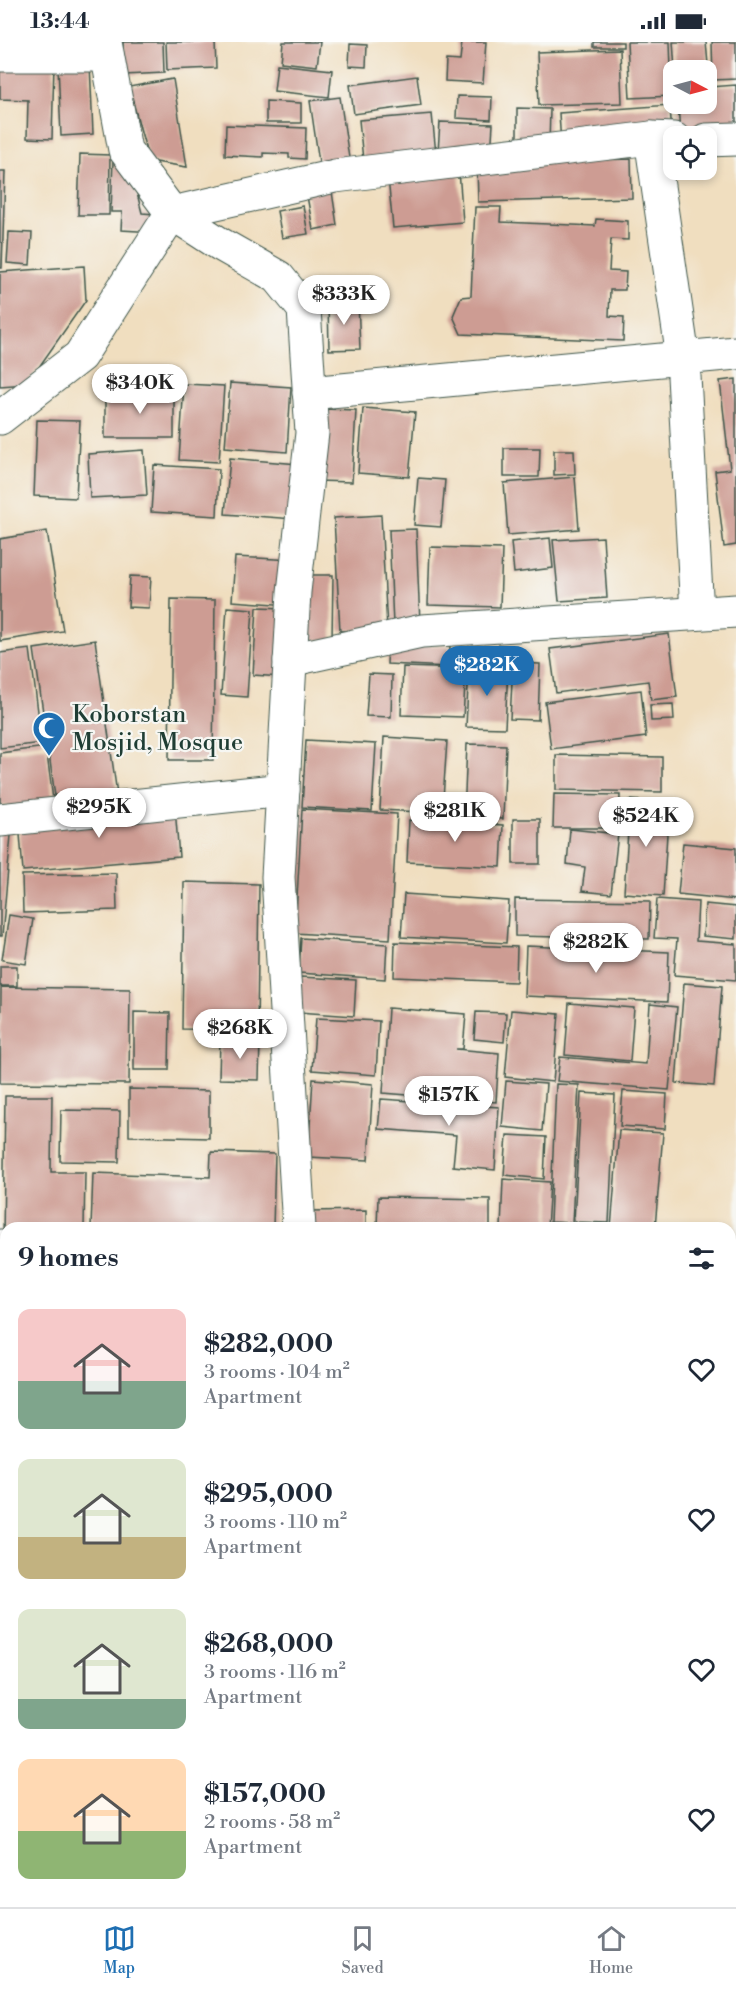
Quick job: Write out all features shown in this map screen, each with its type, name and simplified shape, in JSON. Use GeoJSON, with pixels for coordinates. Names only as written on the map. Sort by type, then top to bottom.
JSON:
{"type":"FeatureCollection","features":[{"type":"Feature","properties":{"kind":"street"},"geometry":{"type":"LineString","coordinates":[[0,55],[106,49],[125,150],[172,213],[278,277],[304,309],[312,433],[294,592],[278,877],[299,1222]]}},
{"type":"Feature","properties":{"kind":"street"},"geometry":{"type":"LineString","coordinates":[[0,418],[80,356],[172,213],[335,176],[662,139],[683,358],[697,613]]}},
{"type":"Feature","properties":{"kind":"street"},"geometry":{"type":"LineString","coordinates":[[717,140],[736,139]]}},
{"type":"Feature","properties":{"kind":"street"},"geometry":{"type":"LineString","coordinates":[[309,393],[736,352]]}},
{"type":"Feature","properties":{"kind":"street"},"geometry":{"type":"LineString","coordinates":[[290,660],[422,631],[736,611]]}},
{"type":"Feature","properties":{"kind":"street"},"geometry":{"type":"LineString","coordinates":[[0,820],[283,790]]}},
{"type":"Feature","properties":{"kind":"building"},"geometry":{"type":"Polygon","coordinates":[[[123,42],[163,42],[164,73],[124,75],[123,42]]]}},
{"type":"Feature","properties":{"kind":"building"},"geometry":{"type":"Polygon","coordinates":[[[166,42],[215,42],[216,68],[167,70],[166,42]]]}},
{"type":"Feature","properties":{"kind":"building"},"geometry":{"type":"Polygon","coordinates":[[[283,42],[320,42],[317,66],[281,62],[283,42]]]}},
{"type":"Feature","properties":{"kind":"building"},"geometry":{"type":"Polygon","coordinates":[[[462,42],[486,42],[483,83],[445,81],[446,60],[460,61],[462,42]]]}},
{"type":"Feature","properties":{"kind":"building"},"geometry":{"type":"Polygon","coordinates":[[[594,42],[623,42],[623,47],[594,47],[594,42]]]}},
{"type":"Feature","properties":{"kind":"building"},"geometry":{"type":"Polygon","coordinates":[[[627,42],[670,42],[671,60],[663,60],[663,96],[630,98],[627,42]]]}},
{"type":"Feature","properties":{"kind":"building"},"geometry":{"type":"Polygon","coordinates":[[[673,42],[706,42],[708,60],[674,60],[673,42]]]}},
{"type":"Feature","properties":{"kind":"building"},"geometry":{"type":"Polygon","coordinates":[[[712,42],[736,42],[736,79],[717,80],[717,60],[712,60],[712,42]]]}},
{"type":"Feature","properties":{"kind":"building"},"geometry":{"type":"Polygon","coordinates":[[[350,44],[367,45],[366,67],[349,66],[350,44]]]}},
{"type":"Feature","properties":{"kind":"building"},"geometry":{"type":"Polygon","coordinates":[[[620,49],[622,103],[539,105],[537,52],[620,49]]]}},
{"type":"Feature","properties":{"kind":"building"},"geometry":{"type":"Polygon","coordinates":[[[0,62],[54,63],[52,139],[27,138],[28,100],[0,99],[0,62]]]}},
{"type":"Feature","properties":{"kind":"building"},"geometry":{"type":"Polygon","coordinates":[[[90,63],[93,134],[61,136],[58,65],[90,63]]]}},
{"type":"Feature","properties":{"kind":"building"},"geometry":{"type":"Polygon","coordinates":[[[277,64],[332,70],[329,97],[274,91],[277,64]]]}},
{"type":"Feature","properties":{"kind":"building"},"geometry":{"type":"Polygon","coordinates":[[[417,76],[421,105],[354,114],[350,85],[417,76]]]}},
{"type":"Feature","properties":{"kind":"building"},"geometry":{"type":"Polygon","coordinates":[[[173,79],[187,167],[149,161],[129,87],[173,79]]]}},
{"type":"Feature","properties":{"kind":"building"},"geometry":{"type":"Polygon","coordinates":[[[736,85],[736,130],[717,131],[717,126],[679,126],[679,114],[717,114],[717,86],[736,85]]]}},
{"type":"Feature","properties":{"kind":"building"},"geometry":{"type":"Polygon","coordinates":[[[457,96],[492,97],[491,120],[456,118],[457,96]]]}},
{"type":"Feature","properties":{"kind":"building"},"geometry":{"type":"Polygon","coordinates":[[[340,97],[349,158],[319,162],[310,101],[340,97]]]}},
{"type":"Feature","properties":{"kind":"building"},"geometry":{"type":"Polygon","coordinates":[[[266,101],[301,103],[301,123],[266,123],[266,101]]]}},
{"type":"Feature","properties":{"kind":"building"},"geometry":{"type":"Polygon","coordinates":[[[663,106],[663,114],[671,114],[671,126],[663,126],[663,138],[561,145],[559,113],[663,106]]]}},
{"type":"Feature","properties":{"kind":"building"},"geometry":{"type":"Polygon","coordinates":[[[517,108],[550,109],[549,145],[517,143],[517,108]]]}},
{"type":"Feature","properties":{"kind":"building"},"geometry":{"type":"Polygon","coordinates":[[[432,114],[436,154],[363,160],[359,120],[432,114]]]}},
{"type":"Feature","properties":{"kind":"building"},"geometry":{"type":"Polygon","coordinates":[[[440,122],[493,124],[491,155],[438,152],[440,122]]]}},
{"type":"Feature","properties":{"kind":"building"},"geometry":{"type":"Polygon","coordinates":[[[226,125],[306,128],[305,159],[289,158],[289,154],[263,153],[263,157],[225,155],[226,125]]]}},
{"type":"Feature","properties":{"kind":"building"},"geometry":{"type":"Polygon","coordinates":[[[80,154],[110,155],[109,215],[78,215],[80,154]]]}},
{"type":"Feature","properties":{"kind":"building"},"geometry":{"type":"Polygon","coordinates":[[[631,159],[632,198],[478,202],[477,163],[631,159]]]}},
{"type":"Feature","properties":{"kind":"building"},"geometry":{"type":"Polygon","coordinates":[[[113,160],[129,162],[142,213],[155,214],[155,232],[121,230],[122,212],[111,212],[113,160]]]}},
{"type":"Feature","properties":{"kind":"building"},"geometry":{"type":"Polygon","coordinates":[[[0,171],[5,171],[2,268],[0,268],[0,171]]]}},
{"type":"Feature","properties":{"kind":"building"},"geometry":{"type":"Polygon","coordinates":[[[459,171],[463,222],[393,228],[388,178],[459,171]]]}},
{"type":"Feature","properties":{"kind":"building"},"geometry":{"type":"Polygon","coordinates":[[[331,185],[337,225],[313,230],[306,190],[331,185]]]}},
{"type":"Feature","properties":{"kind":"building"},"geometry":{"type":"Polygon","coordinates":[[[303,206],[308,234],[282,238],[277,211],[303,206]]]}},
{"type":"Feature","properties":{"kind":"building"},"geometry":{"type":"Polygon","coordinates":[[[475,207],[501,207],[500,222],[595,226],[596,219],[628,221],[628,240],[611,239],[609,271],[626,272],[625,290],[610,290],[609,316],[624,317],[623,341],[461,334],[453,316],[461,297],[471,296],[475,207]]]}},
{"type":"Feature","properties":{"kind":"building"},"geometry":{"type":"Polygon","coordinates":[[[9,232],[32,233],[30,265],[7,263],[9,232]]]}},
{"type":"Feature","properties":{"kind":"building"},"geometry":{"type":"Polygon","coordinates":[[[84,266],[86,300],[27,384],[0,386],[0,272],[84,266]]]}},
{"type":"Feature","properties":{"kind":"building"},"geometry":{"type":"Polygon","coordinates":[[[358,301],[360,349],[329,350],[328,302],[358,301]]]}},
{"type":"Feature","properties":{"kind":"building"},"geometry":{"type":"Polygon","coordinates":[[[736,379],[736,545],[724,547],[715,471],[730,469],[720,381],[736,379]]]}},
{"type":"Feature","properties":{"kind":"building"},"geometry":{"type":"Polygon","coordinates":[[[230,383],[291,387],[287,452],[225,447],[230,383]]]}},
{"type":"Feature","properties":{"kind":"building"},"geometry":{"type":"Polygon","coordinates":[[[184,384],[224,386],[219,462],[179,460],[184,384]]]}},
{"type":"Feature","properties":{"kind":"building"},"geometry":{"type":"Polygon","coordinates":[[[105,392],[174,392],[174,438],[105,438],[105,392]]]}},
{"type":"Feature","properties":{"kind":"building"},"geometry":{"type":"Polygon","coordinates":[[[363,408],[415,412],[409,477],[358,473],[363,408]]]}},
{"type":"Feature","properties":{"kind":"building"},"geometry":{"type":"Polygon","coordinates":[[[321,409],[356,410],[352,482],[317,481],[321,409]]]}},
{"type":"Feature","properties":{"kind":"building"},"geometry":{"type":"Polygon","coordinates":[[[37,420],[80,421],[76,498],[34,496],[37,420]]]}},
{"type":"Feature","properties":{"kind":"building"},"geometry":{"type":"Polygon","coordinates":[[[504,448],[540,448],[539,477],[504,477],[504,448]]]}},
{"type":"Feature","properties":{"kind":"building"},"geometry":{"type":"Polygon","coordinates":[[[144,450],[147,495],[90,498],[88,454],[144,450]]]}},
{"type":"Feature","properties":{"kind":"building"},"geometry":{"type":"Polygon","coordinates":[[[554,450],[574,450],[575,474],[554,475],[554,450]]]}},
{"type":"Feature","properties":{"kind":"building"},"geometry":{"type":"Polygon","coordinates":[[[230,458],[298,464],[294,519],[225,514],[230,458]]]}},
{"type":"Feature","properties":{"kind":"building"},"geometry":{"type":"Polygon","coordinates":[[[154,465],[219,469],[217,516],[151,512],[154,465]]]}},
{"type":"Feature","properties":{"kind":"building"},"geometry":{"type":"Polygon","coordinates":[[[575,477],[579,529],[508,535],[504,483],[575,477]]]}},
{"type":"Feature","properties":{"kind":"building"},"geometry":{"type":"Polygon","coordinates":[[[418,478],[445,480],[441,527],[414,525],[418,478]]]}},
{"type":"Feature","properties":{"kind":"building"},"geometry":{"type":"Polygon","coordinates":[[[381,515],[387,629],[340,631],[334,518],[381,515]]]}},
{"type":"Feature","properties":{"kind":"building"},"geometry":{"type":"Polygon","coordinates":[[[416,529],[420,624],[393,625],[389,530],[416,529]]]}},
{"type":"Feature","properties":{"kind":"building"},"geometry":{"type":"Polygon","coordinates":[[[47,531],[63,631],[0,641],[0,539],[47,531]]]}},
{"type":"Feature","properties":{"kind":"building"},"geometry":{"type":"Polygon","coordinates":[[[603,537],[607,598],[559,601],[553,540],[603,537]]]}},
{"type":"Feature","properties":{"kind":"building"},"geometry":{"type":"Polygon","coordinates":[[[550,538],[553,568],[514,573],[511,542],[550,538]]]}},
{"type":"Feature","properties":{"kind":"building"},"geometry":{"type":"Polygon","coordinates":[[[430,547],[502,549],[500,607],[428,605],[430,547]]]}},
{"type":"Feature","properties":{"kind":"building"},"geometry":{"type":"Polygon","coordinates":[[[235,557],[294,560],[290,605],[232,601],[235,557]]]}},
{"type":"Feature","properties":{"kind":"building"},"geometry":{"type":"Polygon","coordinates":[[[301,575],[333,575],[332,640],[301,640],[301,575]]]}},
{"type":"Feature","properties":{"kind":"building"},"geometry":{"type":"Polygon","coordinates":[[[130,576],[151,577],[149,608],[128,607],[130,576]]]}},
{"type":"Feature","properties":{"kind":"building"},"geometry":{"type":"Polygon","coordinates":[[[171,599],[215,600],[213,760],[169,760],[171,599]]]}},
{"type":"Feature","properties":{"kind":"building"},"geometry":{"type":"Polygon","coordinates":[[[227,607],[253,609],[247,697],[221,695],[227,607]]]}},
{"type":"Feature","properties":{"kind":"building"},"geometry":{"type":"Polygon","coordinates":[[[257,607],[286,608],[282,677],[253,675],[257,607]]]}},
{"type":"Feature","properties":{"kind":"building"},"geometry":{"type":"Polygon","coordinates":[[[669,634],[677,697],[651,700],[648,681],[556,693],[550,649],[669,634]]]}},
{"type":"Feature","properties":{"kind":"building"},"geometry":{"type":"Polygon","coordinates":[[[95,640],[117,794],[56,803],[34,649],[95,640]]]}},
{"type":"Feature","properties":{"kind":"building"},"geometry":{"type":"Polygon","coordinates":[[[388,643],[450,646],[449,667],[387,664],[388,643]]]}},
{"type":"Feature","properties":{"kind":"building"},"geometry":{"type":"Polygon","coordinates":[[[30,649],[42,743],[0,748],[0,653],[30,649]]]}},
{"type":"Feature","properties":{"kind":"building"},"geometry":{"type":"Polygon","coordinates":[[[513,663],[540,664],[538,720],[510,719],[513,663]]]}},
{"type":"Feature","properties":{"kind":"building"},"geometry":{"type":"Polygon","coordinates":[[[469,666],[508,668],[505,728],[466,727],[469,666]]]}},
{"type":"Feature","properties":{"kind":"building"},"geometry":{"type":"Polygon","coordinates":[[[403,667],[466,669],[463,717],[401,715],[403,667]]]}},
{"type":"Feature","properties":{"kind":"building"},"geometry":{"type":"Polygon","coordinates":[[[369,674],[392,675],[391,717],[366,716],[369,674]]]}},
{"type":"Feature","properties":{"kind":"building"},"geometry":{"type":"Polygon","coordinates":[[[641,690],[646,737],[551,749],[545,702],[641,690]]]}},
{"type":"Feature","properties":{"kind":"building"},"geometry":{"type":"Polygon","coordinates":[[[673,704],[674,720],[651,721],[650,705],[673,704]]]}},
{"type":"Feature","properties":{"kind":"building"},"geometry":{"type":"Polygon","coordinates":[[[384,737],[447,741],[442,813],[380,810],[384,737]]]}},
{"type":"Feature","properties":{"kind":"building"},"geometry":{"type":"Polygon","coordinates":[[[306,740],[376,744],[372,811],[302,807],[306,740]]]}},
{"type":"Feature","properties":{"kind":"building"},"geometry":{"type":"Polygon","coordinates":[[[467,744],[506,745],[503,819],[464,817],[467,744]]]}},
{"type":"Feature","properties":{"kind":"building"},"geometry":{"type":"Polygon","coordinates":[[[46,747],[54,807],[0,806],[0,753],[46,747]]]}},
{"type":"Feature","properties":{"kind":"building"},"geometry":{"type":"Polygon","coordinates":[[[556,755],[662,757],[662,792],[556,790],[556,755]]]}},
{"type":"Feature","properties":{"kind":"building"},"geometry":{"type":"Polygon","coordinates":[[[554,794],[620,795],[619,828],[553,828],[554,794]]]}},
{"type":"Feature","properties":{"kind":"building"},"geometry":{"type":"Polygon","coordinates":[[[630,800],[669,803],[663,896],[624,893],[630,800]]]}},
{"type":"Feature","properties":{"kind":"building"},"geometry":{"type":"Polygon","coordinates":[[[175,808],[179,857],[23,871],[19,822],[175,808]]]}},
{"type":"Feature","properties":{"kind":"building"},"geometry":{"type":"Polygon","coordinates":[[[302,809],[397,814],[390,939],[295,933],[302,809]]]}},
{"type":"Feature","properties":{"kind":"building"},"geometry":{"type":"Polygon","coordinates":[[[513,819],[540,819],[540,864],[513,864],[513,819]]]}},
{"type":"Feature","properties":{"kind":"building"},"geometry":{"type":"Polygon","coordinates":[[[409,820],[503,825],[501,867],[407,862],[409,820]]]}},
{"type":"Feature","properties":{"kind":"building"},"geometry":{"type":"Polygon","coordinates":[[[12,824],[2,936],[0,936],[0,825],[12,824]]]}},
{"type":"Feature","properties":{"kind":"building"},"geometry":{"type":"Polygon","coordinates":[[[570,829],[618,834],[611,894],[582,891],[585,867],[567,864],[570,829]]]}},
{"type":"Feature","properties":{"kind":"building"},"geometry":{"type":"Polygon","coordinates":[[[683,843],[736,848],[736,900],[678,894],[683,843]]]}},
{"type":"Feature","properties":{"kind":"building"},"geometry":{"type":"Polygon","coordinates":[[[116,873],[117,910],[23,913],[22,875],[116,873]]]}},
{"type":"Feature","properties":{"kind":"building"},"geometry":{"type":"Polygon","coordinates":[[[184,882],[259,884],[257,1030],[182,1029],[184,882]]]}},
{"type":"Feature","properties":{"kind":"building"},"geometry":{"type":"Polygon","coordinates":[[[404,894],[509,901],[506,943],[401,937],[404,894]]]}},
{"type":"Feature","properties":{"kind":"building"},"geometry":{"type":"Polygon","coordinates":[[[515,899],[650,901],[649,939],[515,936],[515,899]]]}},
{"type":"Feature","properties":{"kind":"building"},"geometry":{"type":"Polygon","coordinates":[[[657,899],[698,902],[696,941],[736,944],[736,980],[674,975],[677,939],[654,938],[657,899]]]}},
{"type":"Feature","properties":{"kind":"building"},"geometry":{"type":"Polygon","coordinates":[[[705,904],[736,907],[736,939],[703,936],[705,904]]]}},
{"type":"Feature","properties":{"kind":"building"},"geometry":{"type":"Polygon","coordinates":[[[9,915],[33,919],[26,964],[2,960],[9,915]]]}},
{"type":"Feature","properties":{"kind":"building"},"geometry":{"type":"Polygon","coordinates":[[[301,938],[387,944],[385,979],[299,973],[301,938]]]}},
{"type":"Feature","properties":{"kind":"building"},"geometry":{"type":"Polygon","coordinates":[[[395,942],[517,947],[516,982],[394,977],[395,942]]]}},
{"type":"Feature","properties":{"kind":"building"},"geometry":{"type":"Polygon","coordinates":[[[526,946],[669,952],[667,1002],[524,996],[526,946]]]}},
{"type":"Feature","properties":{"kind":"building"},"geometry":{"type":"Polygon","coordinates":[[[0,966],[17,966],[17,986],[0,986],[0,966]]]}},
{"type":"Feature","properties":{"kind":"building"},"geometry":{"type":"Polygon","coordinates":[[[300,977],[356,980],[354,1016],[298,1012],[300,977]]]}},
{"type":"Feature","properties":{"kind":"building"},"geometry":{"type":"Polygon","coordinates":[[[684,983],[722,986],[714,1086],[676,1083],[684,983]]]}},
{"type":"Feature","properties":{"kind":"building"},"geometry":{"type":"Polygon","coordinates":[[[1,987],[130,989],[129,1084],[0,1083],[1,987]]]}},
{"type":"Feature","properties":{"kind":"building"},"geometry":{"type":"Polygon","coordinates":[[[569,1003],[634,1008],[630,1061],[565,1055],[569,1003]]]}},
{"type":"Feature","properties":{"kind":"building"},"geometry":{"type":"Polygon","coordinates":[[[650,1004],[677,1007],[669,1090],[557,1081],[560,1057],[646,1064],[650,1004]]]}},
{"type":"Feature","properties":{"kind":"building"},"geometry":{"type":"Polygon","coordinates":[[[388,1008],[466,1014],[463,1049],[456,1049],[499,1053],[496,1102],[383,1093],[388,1008]]]}},
{"type":"Feature","properties":{"kind":"building"},"geometry":{"type":"Polygon","coordinates":[[[511,1010],[559,1014],[553,1082],[505,1077],[511,1010]]]}},
{"type":"Feature","properties":{"kind":"building"},"geometry":{"type":"Polygon","coordinates":[[[134,1012],[170,1013],[169,1070],[134,1070],[134,1012]]]}},
{"type":"Feature","properties":{"kind":"building"},"geometry":{"type":"Polygon","coordinates":[[[476,1012],[506,1013],[504,1042],[474,1039],[476,1012]]]}},
{"type":"Feature","properties":{"kind":"building"},"geometry":{"type":"Polygon","coordinates":[[[316,1018],[379,1021],[376,1075],[312,1070],[316,1018]]]}},
{"type":"Feature","properties":{"kind":"building"},"geometry":{"type":"Polygon","coordinates":[[[220,1039],[260,1040],[259,1080],[219,1079],[220,1039]]]}},
{"type":"Feature","properties":{"kind":"building"},"geometry":{"type":"Polygon","coordinates":[[[313,1079],[373,1084],[368,1160],[308,1157],[313,1079]]]}},
{"type":"Feature","properties":{"kind":"building"},"geometry":{"type":"Polygon","coordinates":[[[506,1081],[546,1084],[542,1131],[502,1127],[506,1081]]]}},
{"type":"Feature","properties":{"kind":"building"},"geometry":{"type":"Polygon","coordinates":[[[556,1084],[579,1085],[572,1222],[550,1222],[556,1084]]]}},
{"type":"Feature","properties":{"kind":"building"},"geometry":{"type":"Polygon","coordinates":[[[129,1089],[209,1091],[209,1138],[129,1136],[129,1089]]]}},
{"type":"Feature","properties":{"kind":"building"},"geometry":{"type":"Polygon","coordinates":[[[623,1091],[667,1094],[665,1129],[620,1126],[623,1091]]]}},
{"type":"Feature","properties":{"kind":"building"},"geometry":{"type":"Polygon","coordinates":[[[581,1093],[615,1095],[609,1222],[574,1222],[581,1093]]]}},
{"type":"Feature","properties":{"kind":"building"},"geometry":{"type":"Polygon","coordinates":[[[5,1096],[52,1096],[51,1172],[85,1172],[84,1222],[3,1222],[5,1096]]]}},
{"type":"Feature","properties":{"kind":"building"},"geometry":{"type":"Polygon","coordinates":[[[381,1099],[499,1107],[495,1170],[453,1166],[456,1135],[378,1129],[381,1099]]]}},
{"type":"Feature","properties":{"kind":"building"},"geometry":{"type":"Polygon","coordinates":[[[61,1110],[120,1111],[119,1162],[60,1161],[61,1110]]]}},
{"type":"Feature","properties":{"kind":"building"},"geometry":{"type":"Polygon","coordinates":[[[619,1130],[663,1133],[656,1222],[611,1222],[619,1130]]]}},
{"type":"Feature","properties":{"kind":"building"},"geometry":{"type":"Polygon","coordinates":[[[507,1135],[546,1137],[544,1179],[504,1175],[507,1135]]]}},
{"type":"Feature","properties":{"kind":"building"},"geometry":{"type":"Polygon","coordinates":[[[211,1152],[275,1154],[273,1222],[91,1222],[93,1173],[210,1177],[211,1152]]]}},
{"type":"Feature","properties":{"kind":"building"},"geometry":{"type":"Polygon","coordinates":[[[503,1179],[550,1182],[547,1222],[501,1222],[503,1179]]]}},
{"type":"Feature","properties":{"kind":"building"},"geometry":{"type":"Polygon","coordinates":[[[378,1197],[490,1199],[490,1222],[377,1222],[378,1197]]]}},
{"type":"Feature","properties":{"kind":"building"},"geometry":{"type":"Polygon","coordinates":[[[366,1210],[366,1222],[312,1222],[311,1211],[366,1210]]]}},
{"type":"Feature","properties":{"kind":"place","name":"Koborstan Mosjid, Mosque"},"geometry":{"type":"Point","coordinates":[49,757]}}]}
